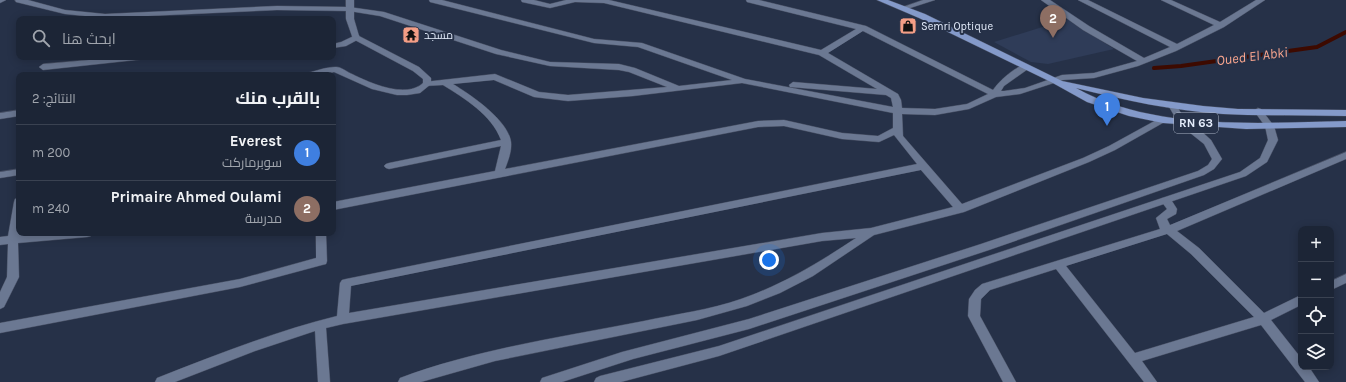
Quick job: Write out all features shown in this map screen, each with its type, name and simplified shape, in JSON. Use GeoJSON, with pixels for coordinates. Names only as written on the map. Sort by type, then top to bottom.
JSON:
{"type":"FeatureCollection","features":[{"type":"Feature","properties":{"kind":"main road","name":"RN 63"},"geometry":{"type":"LineString","coordinates":[[881,0],[904,8],[1054,80],[1073,92],[1097,103],[1132,114],[1182,122],[1269,126],[1346,124]]}},
{"type":"Feature","properties":{"kind":"main road","name":"RN 63"},"geometry":{"type":"LineString","coordinates":[[1054,80],[1122,97],[1224,111],[1346,112]]}},
{"type":"Feature","properties":{"kind":"street"},"geometry":{"type":"LineString","coordinates":[[18,0],[65,12],[105,16],[349,4],[499,52],[550,64],[619,67],[632,70],[677,88]]}},
{"type":"Feature","properties":{"kind":"street"},"geometry":{"type":"LineString","coordinates":[[433,0],[594,41],[639,45],[754,84],[897,111],[935,112],[952,110],[976,103],[995,94],[1010,94],[1065,77],[1084,77],[1117,70],[1176,47],[1221,25],[1261,0]]}},
{"type":"Feature","properties":{"kind":"street"},"geometry":{"type":"LineString","coordinates":[[525,0],[550,6],[575,0],[604,1],[822,53],[890,92],[897,99],[897,129],[902,140],[960,209]]}},
{"type":"Feature","properties":{"kind":"street"},"geometry":{"type":"LineString","coordinates":[[637,9],[640,0]]}},
{"type":"Feature","properties":{"kind":"street"},"geometry":{"type":"LineString","coordinates":[[750,0],[863,28],[995,94]]}},
{"type":"Feature","properties":{"kind":"street"},"geometry":{"type":"LineString","coordinates":[[904,8],[931,0]]}},
{"type":"Feature","properties":{"kind":"street"},"geometry":{"type":"LineString","coordinates":[[1045,0],[1086,28],[1143,61]]}},
{"type":"Feature","properties":{"kind":"street"},"geometry":{"type":"LineString","coordinates":[[1082,0],[1176,47]]}},
{"type":"Feature","properties":{"kind":"street"},"geometry":{"type":"LineString","coordinates":[[1165,0],[1221,25]]}},
{"type":"Feature","properties":{"kind":"street"},"geometry":{"type":"LineString","coordinates":[[349,4],[352,29],[356,37],[416,69],[428,78],[427,84]]}},
{"type":"Feature","properties":{"kind":"street"},"geometry":{"type":"LineString","coordinates":[[822,53],[863,28]]}},
{"type":"Feature","properties":{"kind":"street"},"geometry":{"type":"LineString","coordinates":[[336,45],[344,44],[356,37]]}},
{"type":"Feature","properties":{"kind":"street"},"geometry":{"type":"LineString","coordinates":[[43,67],[119,60]]}},
{"type":"Feature","properties":{"kind":"street"},"geometry":{"type":"LineString","coordinates":[[995,94],[1001,84],[1025,67]]}},
{"type":"Feature","properties":{"kind":"street"},"geometry":{"type":"LineString","coordinates":[[322,72],[335,69],[350,77],[384,89],[405,92],[418,91],[427,84],[495,78],[537,95],[568,98],[743,81]]}},
{"type":"Feature","properties":{"kind":"street"},"geometry":{"type":"LineString","coordinates":[[446,83],[484,110],[503,133],[506,142],[499,175]]}},
{"type":"Feature","properties":{"kind":"street"},"geometry":{"type":"LineString","coordinates":[[754,84],[890,92]]}},
{"type":"Feature","properties":{"kind":"street"},"geometry":{"type":"LineString","coordinates":[[546,382],[585,368],[710,336],[749,324],[991,245],[1201,173],[1211,167],[1217,159],[1208,142],[1197,132],[1182,122],[1172,105]]}},
{"type":"Feature","properties":{"kind":"street"},"geometry":{"type":"LineString","coordinates":[[600,382],[719,351],[1236,177],[1258,166],[1268,154],[1273,140],[1269,126],[1258,111]]}},
{"type":"Feature","properties":{"kind":"street"},"geometry":{"type":"LineString","coordinates":[[0,116],[16,114]]}},
{"type":"Feature","properties":{"kind":"street"},"geometry":{"type":"LineString","coordinates":[[160,382],[272,339],[320,324],[343,319],[814,239],[871,232],[960,209],[1086,160],[1112,148],[1163,120]]}},
{"type":"Feature","properties":{"kind":"street"},"geometry":{"type":"LineString","coordinates":[[336,205],[758,124],[784,123],[842,136],[879,139],[897,129]]}},
{"type":"Feature","properties":{"kind":"street"},"geometry":{"type":"LineString","coordinates":[[389,166],[506,142]]}},
{"type":"Feature","properties":{"kind":"street"},"geometry":{"type":"LineString","coordinates":[[1010,382],[974,316],[972,307],[974,299],[979,292],[986,287],[1169,230],[1346,155]]}},
{"type":"Feature","properties":{"kind":"street"},"geometry":{"type":"LineString","coordinates":[[343,319],[346,283],[924,166]]}},
{"type":"Feature","properties":{"kind":"street"},"geometry":{"type":"LineString","coordinates":[[0,175],[16,172]]}},
{"type":"Feature","properties":{"kind":"street"},"geometry":{"type":"LineString","coordinates":[[1166,201],[1171,206],[1172,211],[1162,216],[1161,221],[1169,230],[1195,251],[1263,319],[1313,382]]}},
{"type":"Feature","properties":{"kind":"street"},"geometry":{"type":"LineString","coordinates":[[0,304],[13,277],[13,238],[16,220]]}},
{"type":"Feature","properties":{"kind":"street"},"geometry":{"type":"LineString","coordinates":[[404,382],[479,360],[678,319],[743,303],[805,274],[840,254],[871,232]]}},
{"type":"Feature","properties":{"kind":"street"},"geometry":{"type":"LineString","coordinates":[[0,241],[13,238],[43,236]]}},
{"type":"Feature","properties":{"kind":"street"},"geometry":{"type":"LineString","coordinates":[[0,328],[240,283],[322,261],[321,236]]}},
{"type":"Feature","properties":{"kind":"street"},"geometry":{"type":"LineString","coordinates":[[1059,265],[1151,382]]}},
{"type":"Feature","properties":{"kind":"street"},"geometry":{"type":"LineString","coordinates":[[1334,284],[1346,278]]}},
{"type":"Feature","properties":{"kind":"street"},"geometry":{"type":"LineString","coordinates":[[1133,359],[1263,319],[1298,302]]}},
{"type":"Feature","properties":{"kind":"street"},"geometry":{"type":"LineString","coordinates":[[320,324],[324,382]]}},
{"type":"Feature","properties":{"kind":"shaded area"},"geometry":{"type":"Polygon","coordinates":[[[1068,19],[1114,49],[1048,64],[1031,62],[994,42],[1068,19]]]}},
{"type":"Feature","properties":{"kind":"waterway","name":"Oued El Abki"},"geometry":{"type":"LineString","coordinates":[[1154,68],[1181,66],[1317,47],[1346,32]]}},
{"type":"Feature","properties":{"kind":"place","name":"Semri Optique"},"geometry":{"type":"Point","coordinates":[908,26]}},
{"type":"Feature","properties":{"kind":"place","name":"مسجد"},"geometry":{"type":"Point","coordinates":[411,35]}},
{"type":"Feature","properties":{"kind":"place","name":"Primaire Ahmed Oulami"},"geometry":{"type":"Point","coordinates":[1053,38]}},
{"type":"Feature","properties":{"kind":"place","name":"Everest"},"geometry":{"type":"Point","coordinates":[1107,126]}}]}
